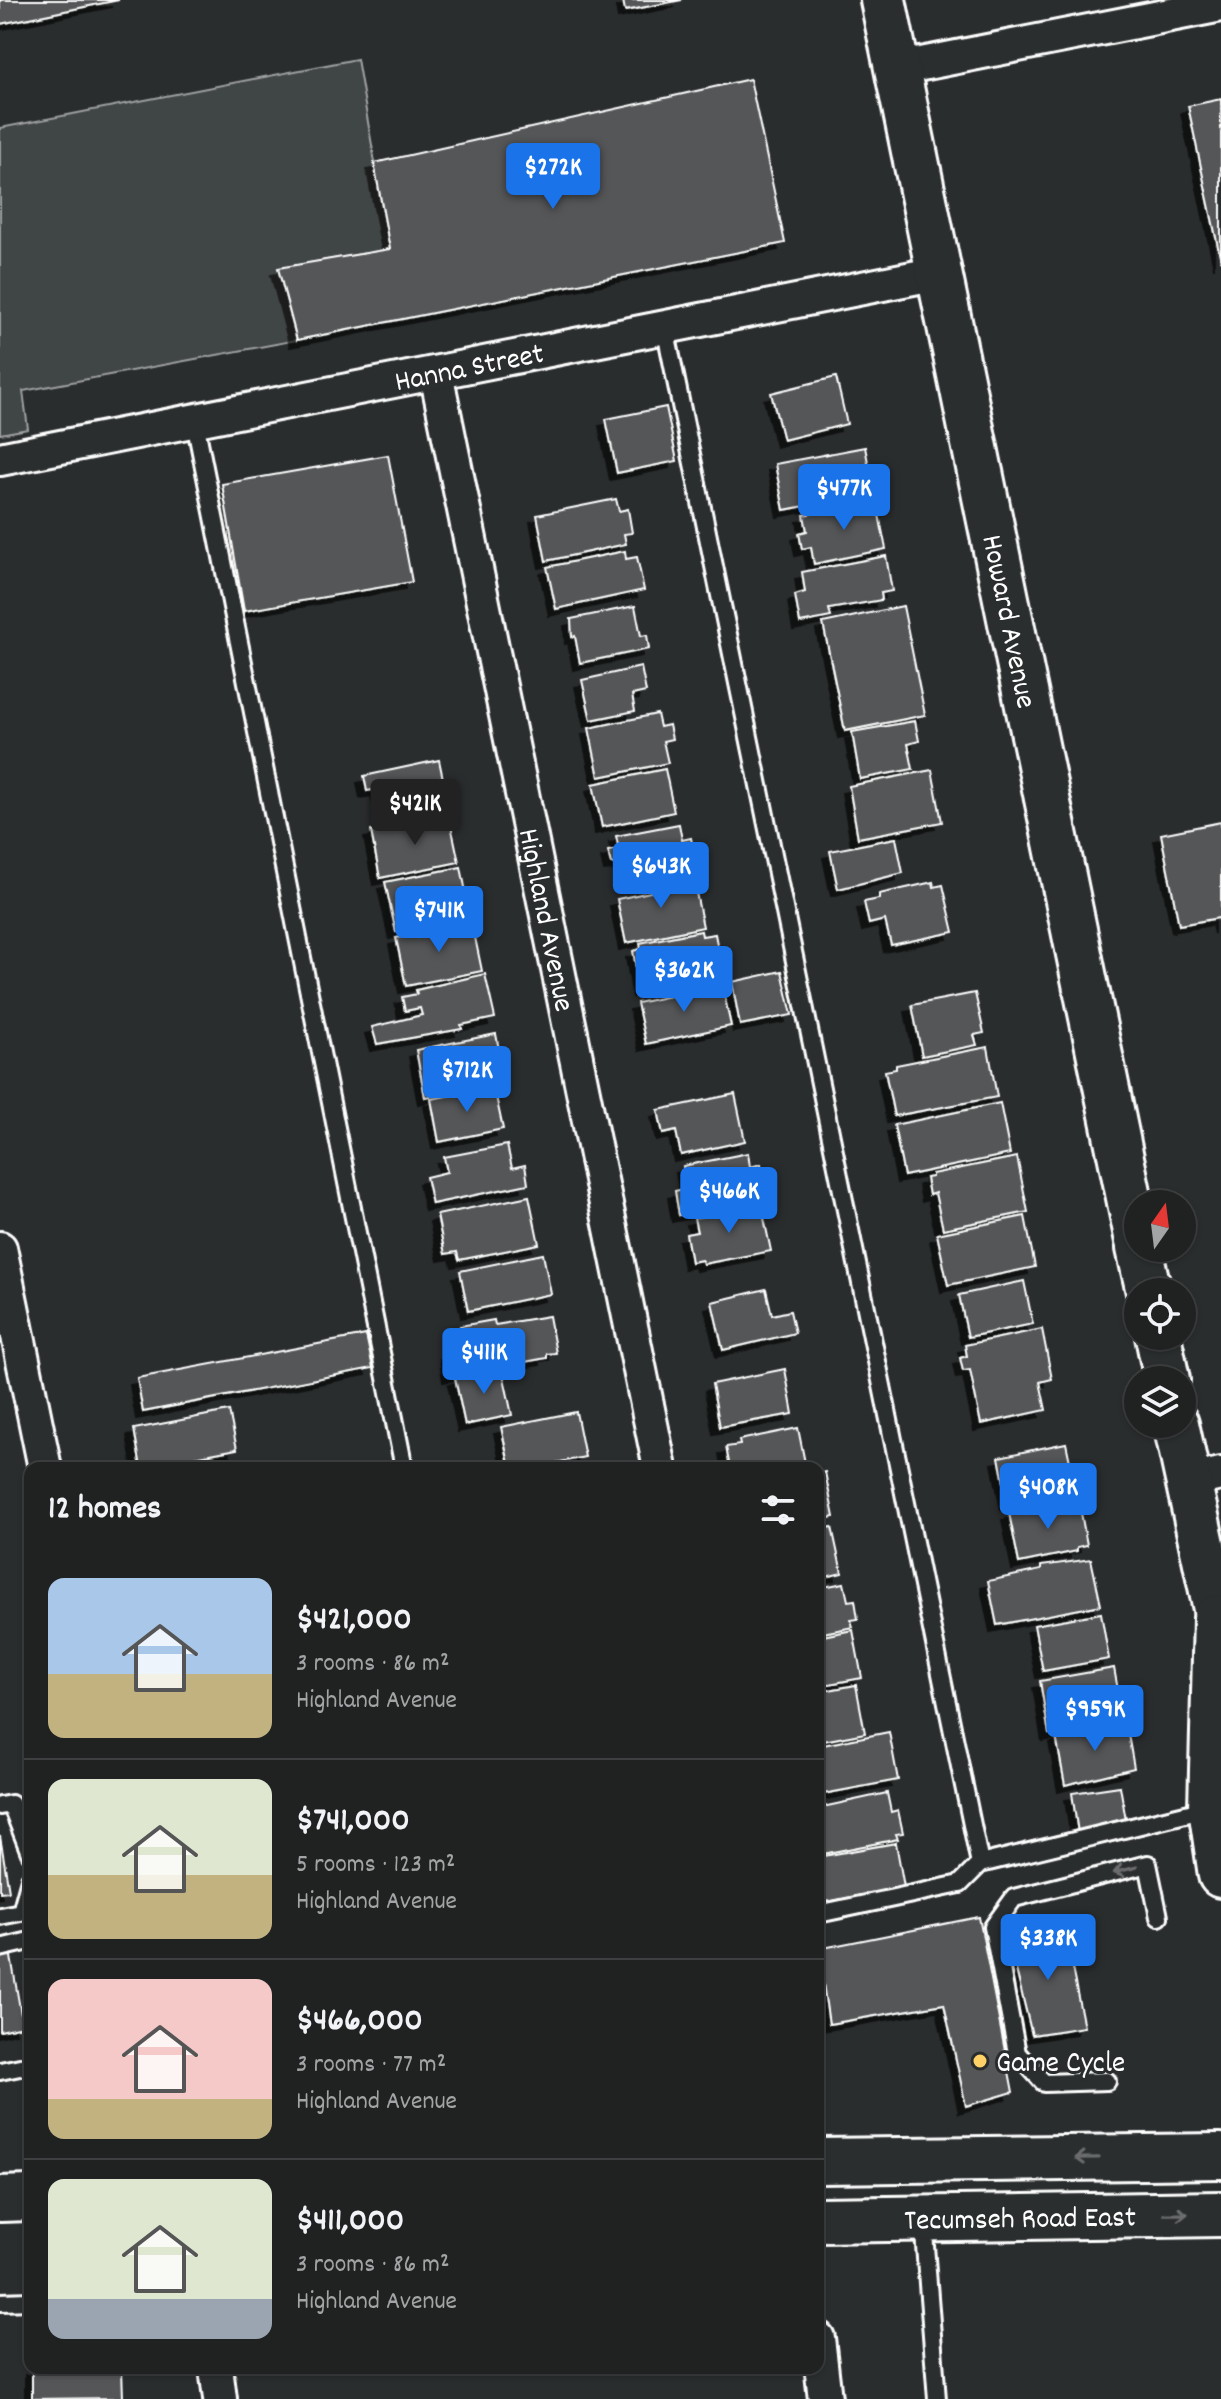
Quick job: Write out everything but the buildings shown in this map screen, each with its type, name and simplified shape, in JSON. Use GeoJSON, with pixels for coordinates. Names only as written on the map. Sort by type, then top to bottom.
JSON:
{"type":"FeatureCollection","features":[{"type":"Feature","properties":{"kind":"main road","name":"Howard Avenue"},"geometry":{"type":"LineString","coordinates":[[883,0],[1127,1190]]}},
{"type":"Feature","properties":{"kind":"main road"},"geometry":{"type":"LineString","coordinates":[[1183,1438],[1204,1477],[1219,1625],[1211,1808],[1221,1875]]}},
{"type":"Feature","properties":{"kind":"main road","name":"Tecumseh Road East"},"geometry":{"type":"LineString","coordinates":[[824,2161],[1221,2156]]}},
{"type":"Feature","properties":{"kind":"main road"},"geometry":{"type":"LineString","coordinates":[[0,2199],[24,2198]]}},
{"type":"Feature","properties":{"kind":"main road","name":"Tecumseh Road East"},"geometry":{"type":"LineString","coordinates":[[824,2220],[1221,2214]]}},
{"type":"Feature","properties":{"kind":"street"},"geometry":{"type":"LineString","coordinates":[[896,69],[1221,5]]}},
{"type":"Feature","properties":{"kind":"street","name":"Hanna Street"},"geometry":{"type":"LineString","coordinates":[[0,459],[938,273]]}},
{"type":"Feature","properties":{"kind":"street","name":"Highland Avenue"},"geometry":{"type":"LineString","coordinates":[[436,373],[659,1462]]}},
{"type":"Feature","properties":{"kind":"street"},"geometry":{"type":"LineString","coordinates":[[0,1248],[44,1462]]}},
{"type":"Feature","properties":{"kind":"street"},"geometry":{"type":"LineString","coordinates":[[217,2374],[220,2399]]}},
{"type":"Feature","properties":{"kind":"street"},"geometry":{"type":"LineString","coordinates":[[822,2374],[825,2399]]}},
{"type":"Feature","properties":{"kind":"lane"},"geometry":{"type":"LineString","coordinates":[[665,327],[980,1864]]}},
{"type":"Feature","properties":{"kind":"lane"},"geometry":{"type":"LineString","coordinates":[[195,422],[403,1462]]}},
{"type":"Feature","properties":{"kind":"lane"},"geometry":{"type":"LineString","coordinates":[[0,1806],[11,1804],[24,1838]]}},
{"type":"Feature","properties":{"kind":"lane"},"geometry":{"type":"LineString","coordinates":[[824,1913],[960,1884],[980,1864],[1211,1808]]}},
{"type":"Feature","properties":{"kind":"lane"},"geometry":{"type":"LineString","coordinates":[[1107,2081],[1044,2083],[1017,2053],[993,1927],[1014,1898],[1148,1864],[1159,1917]]}},
{"type":"Feature","properties":{"kind":"lane"},"geometry":{"type":"LineString","coordinates":[[0,1916],[21,1912],[24,1901]]}},
{"type":"Feature","properties":{"kind":"lane"},"geometry":{"type":"LineString","coordinates":[[0,1948],[24,1942]]}},
{"type":"Feature","properties":{"kind":"lane"},"geometry":{"type":"LineString","coordinates":[[0,2071],[24,2066]]}},
{"type":"Feature","properties":{"kind":"lane"},"geometry":{"type":"LineString","coordinates":[[923,2218],[937,2399]]}},
{"type":"Feature","properties":{"kind":"lane"},"geometry":{"type":"LineString","coordinates":[[0,2302],[24,2301]]}},
{"type":"Feature","properties":{"kind":"shaded area"},"geometry":{"type":"Polygon","coordinates":[[[357,59],[390,249],[279,268],[297,340],[23,391],[28,429],[0,434],[0,128],[357,59]]]}},
{"type":"Feature","properties":{"kind":"place","name":"Game Cycle"},"geometry":{"type":"Point","coordinates":[980,2061]}}]}
